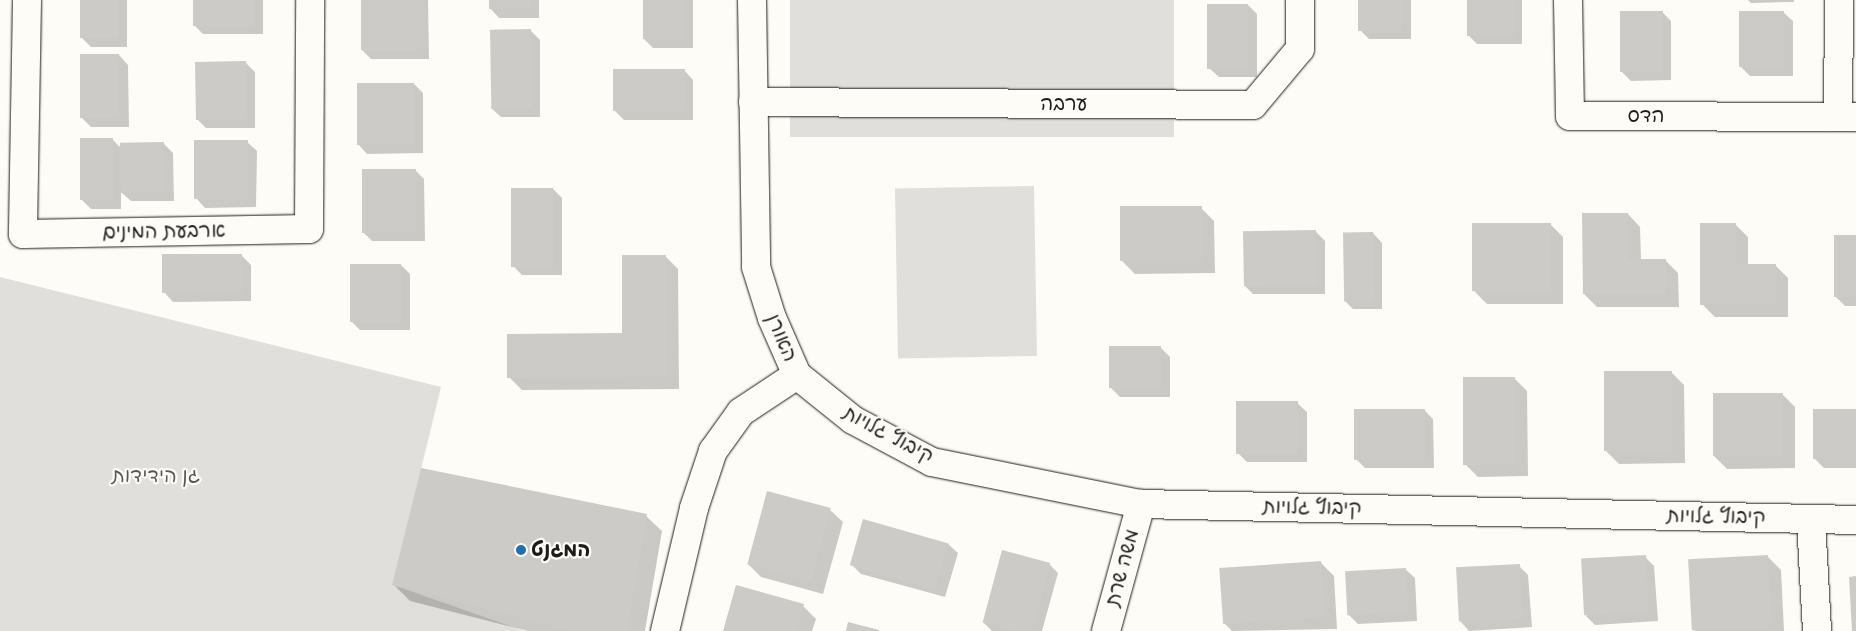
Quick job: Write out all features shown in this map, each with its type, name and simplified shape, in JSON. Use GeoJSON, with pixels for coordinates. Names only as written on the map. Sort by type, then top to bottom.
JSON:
{"type":"FeatureCollection","features":[{"type":"Feature","properties":{"kind":"street","name":"ארבעת המינים"},"geometry":{"type":"LineString","coordinates":[[27,0],[23,234],[309,229],[310,0]]}},
{"type":"Feature","properties":{"kind":"street","name":"האורן"},"geometry":{"type":"LineString","coordinates":[[665,631],[694,508],[714,451],[741,412],[797,375],[756,267],[752,0]]}},
{"type":"Feature","properties":{"kind":"street","name":"ערבה"},"geometry":{"type":"LineString","coordinates":[[753,102],[1253,105],[1300,49],[1300,0]]}},
{"type":"Feature","properties":{"kind":"street","name":"הדס"},"geometry":{"type":"LineString","coordinates":[[1568,0],[1570,116],[1847,117],[1839,0]]}},
{"type":"Feature","properties":{"kind":"street","name":"קיבוץ גלויות"},"geometry":{"type":"LineString","coordinates":[[797,375],[853,420],[932,462],[1140,504],[1856,520]]}},
{"type":"Feature","properties":{"kind":"street","name":"משה שרת"},"geometry":{"type":"LineString","coordinates":[[1106,631],[1140,504]]}},
{"type":"Feature","properties":{"kind":"street"},"geometry":{"type":"LineString","coordinates":[[1811,520],[1817,631]]}},
{"type":"Feature","properties":{"kind":"green space"},"geometry":{"type":"Polygon","coordinates":[[[790,0],[1174,0],[1174,137],[790,137],[790,0]]]}},
{"type":"Feature","properties":{"kind":"green space"},"geometry":{"type":"Polygon","coordinates":[[[1034,186],[1037,356],[898,358],[895,188],[1034,186]]]}},
{"type":"Feature","properties":{"kind":"green space","name":"גן הידידות"},"geometry":{"type":"Polygon","coordinates":[[[0,277],[441,387],[393,585],[524,631],[0,631],[0,277]]]}},
{"type":"Feature","properties":{"kind":"building"},"geometry":{"type":"Polygon","coordinates":[[[80,0],[118,0],[118,38],[80,38],[80,0]]]}},
{"type":"Feature","properties":{"kind":"building"},"geometry":{"type":"Polygon","coordinates":[[[193,0],[254,0],[254,26],[193,26],[193,0]]]}},
{"type":"Feature","properties":{"kind":"building"},"geometry":{"type":"Polygon","coordinates":[[[361,0],[420,0],[420,50],[361,50],[361,0]]]}},
{"type":"Feature","properties":{"kind":"building"},"geometry":{"type":"Polygon","coordinates":[[[489,0],[530,0],[530,9],[489,9],[489,0]]]}},
{"type":"Feature","properties":{"kind":"building"},"geometry":{"type":"Polygon","coordinates":[[[643,0],[684,0],[684,39],[643,39],[643,0]]]}},
{"type":"Feature","properties":{"kind":"building"},"geometry":{"type":"Polygon","coordinates":[[[1358,0],[1402,0],[1402,31],[1358,31],[1358,0]]]}},
{"type":"Feature","properties":{"kind":"building"},"geometry":{"type":"Polygon","coordinates":[[[1467,0],[1514,0],[1514,36],[1467,36],[1467,0]]]}},
{"type":"Feature","properties":{"kind":"building"},"geometry":{"type":"Polygon","coordinates":[[[1207,4],[1248,4],[1248,69],[1207,69],[1207,4]]]}},
{"type":"Feature","properties":{"kind":"building"},"geometry":{"type":"Polygon","coordinates":[[[1620,11],[1663,11],[1663,72],[1620,72],[1620,11]]]}},
{"type":"Feature","properties":{"kind":"building"},"geometry":{"type":"Polygon","coordinates":[[[1739,11],[1784,11],[1784,67],[1739,67],[1739,11]]]}},
{"type":"Feature","properties":{"kind":"building"},"geometry":{"type":"Polygon","coordinates":[[[531,29],[532,108],[491,109],[490,30],[531,29]]]}},
{"type":"Feature","properties":{"kind":"building"},"geometry":{"type":"Polygon","coordinates":[[[80,54],[119,54],[119,118],[80,118],[80,54]]]}},
{"type":"Feature","properties":{"kind":"building"},"geometry":{"type":"Polygon","coordinates":[[[246,61],[247,119],[196,120],[195,62],[246,61]]]}},
{"type":"Feature","properties":{"kind":"building"},"geometry":{"type":"Polygon","coordinates":[[[613,69],[685,69],[685,111],[613,111],[613,69]]]}},
{"type":"Feature","properties":{"kind":"building"},"geometry":{"type":"Polygon","coordinates":[[[357,83],[414,83],[414,145],[357,145],[357,83]]]}},
{"type":"Feature","properties":{"kind":"building"},"geometry":{"type":"Polygon","coordinates":[[[80,138],[113,138],[113,200],[80,200],[80,138]]]}},
{"type":"Feature","properties":{"kind":"building"},"geometry":{"type":"Polygon","coordinates":[[[194,140],[248,140],[248,199],[194,199],[194,140]]]}},
{"type":"Feature","properties":{"kind":"building"},"geometry":{"type":"Polygon","coordinates":[[[164,142],[165,192],[121,193],[120,143],[164,142]]]}},
{"type":"Feature","properties":{"kind":"building"},"geometry":{"type":"Polygon","coordinates":[[[362,169],[416,169],[416,233],[362,233],[362,169]]]}},
{"type":"Feature","properties":{"kind":"building"},"geometry":{"type":"Polygon","coordinates":[[[511,188],[553,188],[553,267],[511,267],[511,188]]]}},
{"type":"Feature","properties":{"kind":"building"},"geometry":{"type":"Polygon","coordinates":[[[1120,206],[1202,206],[1202,261],[1120,261],[1120,206]]]}},
{"type":"Feature","properties":{"kind":"building"},"geometry":{"type":"Polygon","coordinates":[[[1582,213],[1628,213],[1628,259],[1666,259],[1666,294],[1583,294],[1582,213]]]}},
{"type":"Feature","properties":{"kind":"building"},"geometry":{"type":"Polygon","coordinates":[[[1472,223],[1551,223],[1551,291],[1472,291],[1472,223]]]}},
{"type":"Feature","properties":{"kind":"building"},"geometry":{"type":"Polygon","coordinates":[[[1700,223],[1736,223],[1736,264],[1776,264],[1776,304],[1700,305],[1700,223]]]}},
{"type":"Feature","properties":{"kind":"building"},"geometry":{"type":"Polygon","coordinates":[[[1316,230],[1317,285],[1244,286],[1243,231],[1316,230]]]}},
{"type":"Feature","properties":{"kind":"building"},"geometry":{"type":"Polygon","coordinates":[[[1373,232],[1374,301],[1344,302],[1343,233],[1373,232]]]}},
{"type":"Feature","properties":{"kind":"building"},"geometry":{"type":"Polygon","coordinates":[[[1834,235],[1856,235],[1856,297],[1834,297],[1834,235]]]}},
{"type":"Feature","properties":{"kind":"building"},"geometry":{"type":"Polygon","coordinates":[[[162,254],[242,254],[242,293],[162,293],[162,254]]]}},
{"type":"Feature","properties":{"kind":"building"},"geometry":{"type":"Polygon","coordinates":[[[622,255],[666,255],[666,377],[507,378],[507,334],[622,333],[622,255]]]}},
{"type":"Feature","properties":{"kind":"building"},"geometry":{"type":"Polygon","coordinates":[[[350,264],[401,264],[401,322],[350,322],[350,264]]]}},
{"type":"Feature","properties":{"kind":"building"},"geometry":{"type":"Polygon","coordinates":[[[1109,346],[1161,346],[1161,388],[1109,388],[1109,346]]]}},
{"type":"Feature","properties":{"kind":"building"},"geometry":{"type":"Polygon","coordinates":[[[1604,371],[1672,371],[1672,451],[1604,451],[1604,371]]]}},
{"type":"Feature","properties":{"kind":"building"},"geometry":{"type":"Polygon","coordinates":[[[1463,377],[1515,377],[1515,465],[1463,465],[1463,377]]]}},
{"type":"Feature","properties":{"kind":"building"},"geometry":{"type":"Polygon","coordinates":[[[1713,393],[1783,393],[1783,456],[1713,456],[1713,393]]]}},
{"type":"Feature","properties":{"kind":"building"},"geometry":{"type":"Polygon","coordinates":[[[1236,401],[1298,401],[1298,454],[1236,454],[1236,401]]]}},
{"type":"Feature","properties":{"kind":"building"},"geometry":{"type":"Polygon","coordinates":[[[1354,409],[1425,409],[1425,460],[1354,460],[1354,409]]]}},
{"type":"Feature","properties":{"kind":"building"},"geometry":{"type":"Polygon","coordinates":[[[1813,409],[1856,409],[1856,459],[1813,459],[1813,409]]]}},
{"type":"Feature","properties":{"kind":"building","name":"המגנט"},"geometry":{"type":"Polygon","coordinates":[[[421,468],[647,514],[627,631],[571,631],[392,585],[421,468]]]}},
{"type":"Feature","properties":{"kind":"building"},"geometry":{"type":"Polygon","coordinates":[[[767,491],[831,508],[811,581],[747,564],[767,491]]]}},
{"type":"Feature","properties":{"kind":"building"},"geometry":{"type":"Polygon","coordinates":[[[863,519],[949,544],[935,590],[850,565],[863,519]]]}},
{"type":"Feature","properties":{"kind":"building"},"geometry":{"type":"Polygon","coordinates":[[[1002,550],[1050,563],[1032,631],[1015,631],[983,622],[1002,550]]]}},
{"type":"Feature","properties":{"kind":"building"},"geometry":{"type":"Polygon","coordinates":[[[1646,555],[1649,612],[1584,615],[1581,558],[1646,555]]]}},
{"type":"Feature","properties":{"kind":"building"},"geometry":{"type":"Polygon","coordinates":[[[1768,555],[1772,626],[1692,630],[1688,559],[1768,555]]]}},
{"type":"Feature","properties":{"kind":"building"},"geometry":{"type":"Polygon","coordinates":[[[1321,561],[1325,617],[1223,624],[1219,568],[1321,561]]]}},
{"type":"Feature","properties":{"kind":"building"},"geometry":{"type":"Polygon","coordinates":[[[1520,564],[1523,618],[1459,621],[1456,567],[1520,564]]]}},
{"type":"Feature","properties":{"kind":"building"},"geometry":{"type":"Polygon","coordinates":[[[1406,568],[1408,612],[1347,615],[1345,571],[1406,568]]]}},
{"type":"Feature","properties":{"kind":"building"},"geometry":{"type":"Polygon","coordinates":[[[1856,576],[1856,631],[1852,631],[1849,577],[1856,576]]]}},
{"type":"Feature","properties":{"kind":"building"},"geometry":{"type":"Polygon","coordinates":[[[736,585],[804,604],[796,631],[723,631],[736,585]]]}},
{"type":"Feature","properties":{"kind":"building"},"geometry":{"type":"Polygon","coordinates":[[[848,622],[879,630],[879,631],[846,631],[848,622]]]}},
{"type":"Feature","properties":{"kind":"place","name":"המגנט"},"geometry":{"type":"Point","coordinates":[521,550]}}]}
